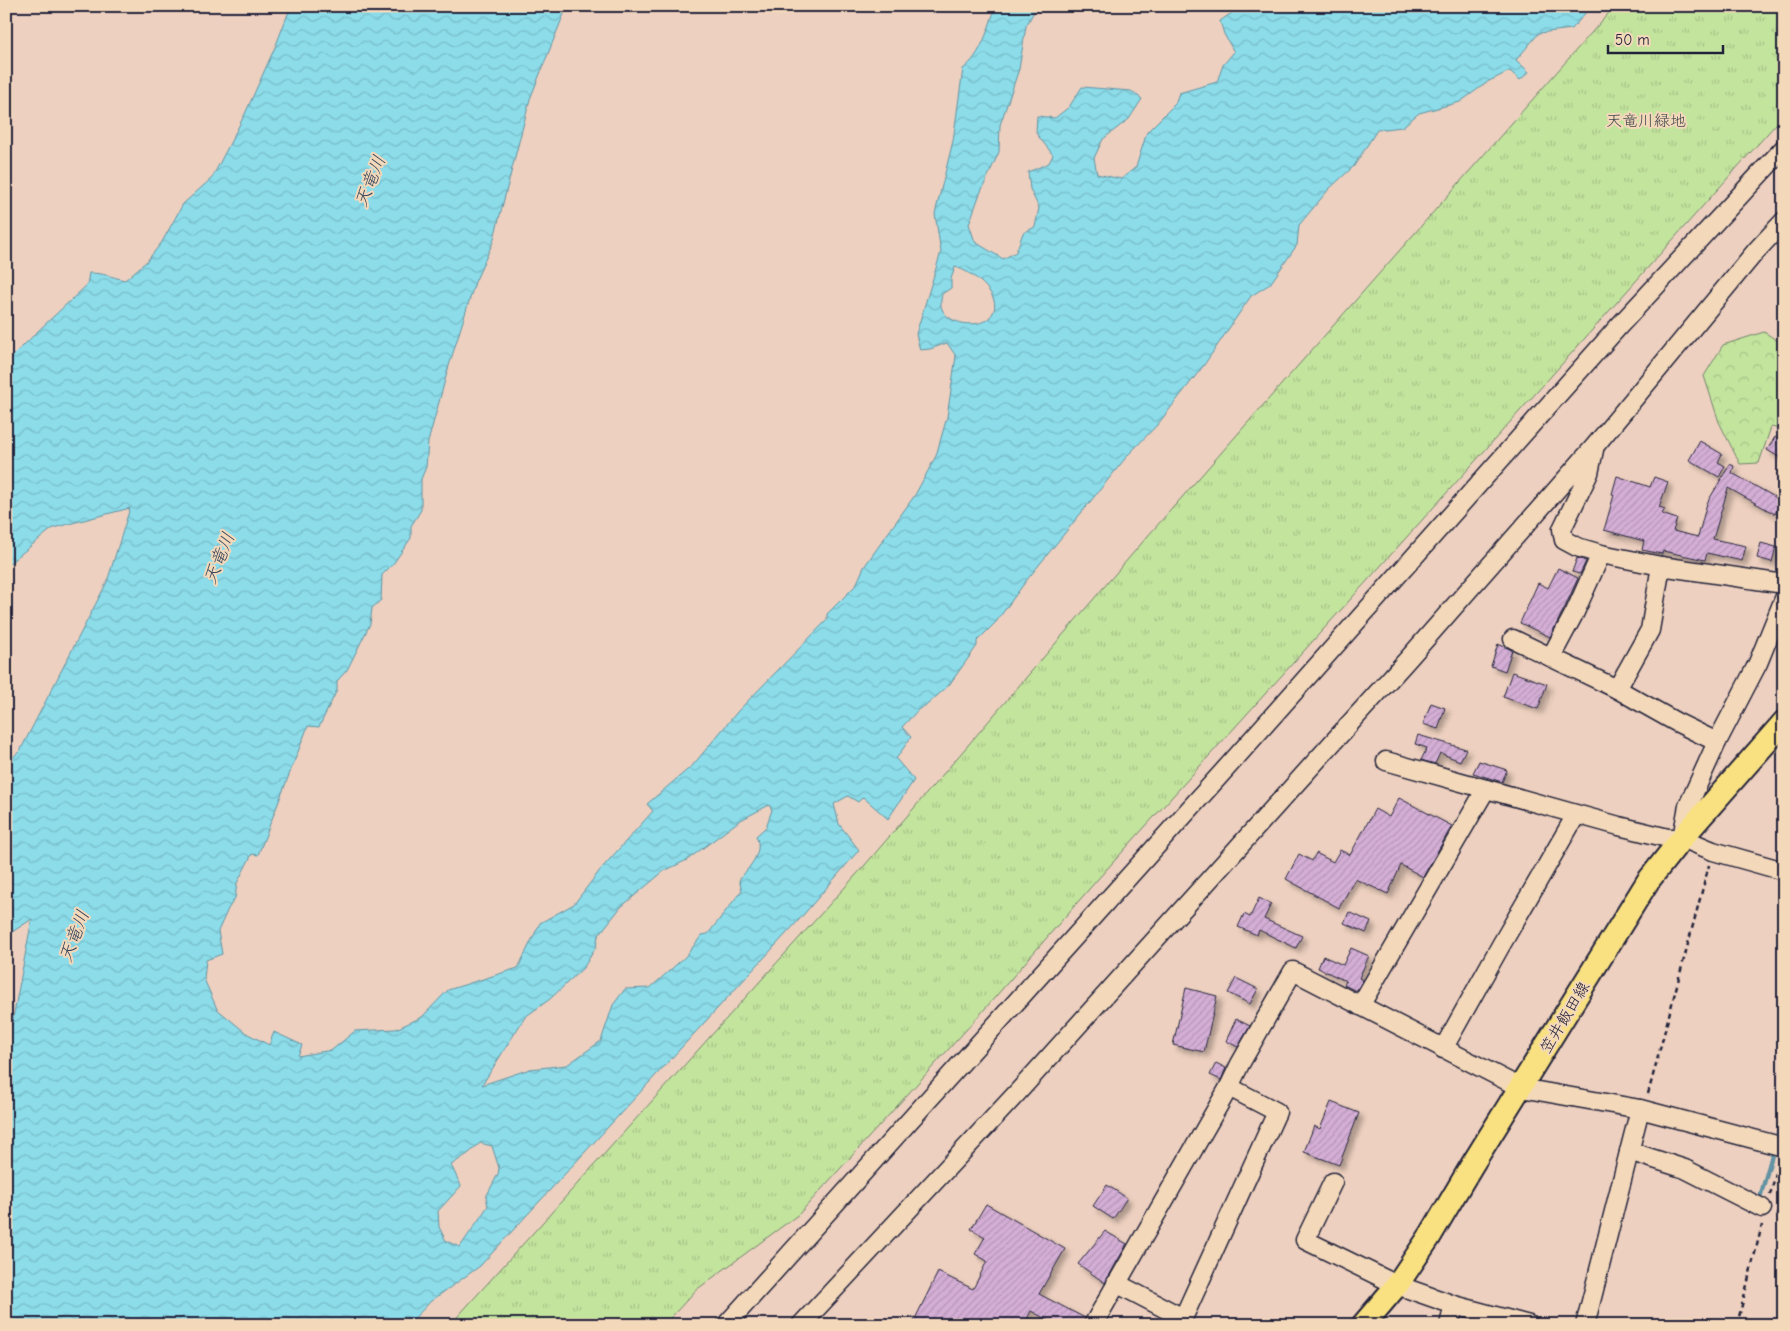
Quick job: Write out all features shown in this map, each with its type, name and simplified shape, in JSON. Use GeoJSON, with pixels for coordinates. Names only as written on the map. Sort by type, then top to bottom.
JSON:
{"type":"FeatureCollection","features":[{"type":"Feature","properties":{"kind":"main road","name":"笠井飯田線"},"geometry":{"type":"LineString","coordinates":[[1363,1325],[1397,1285],[1430,1236],[1648,881],[1682,838],[1784,722]]}},
{"type":"Feature","properties":{"kind":"street"},"geometry":{"type":"LineString","coordinates":[[726,1325],[1237,757],[1619,326],[1784,148]]}},
{"type":"Feature","properties":{"kind":"street"},"geometry":{"type":"LineString","coordinates":[[801,1325],[1024,1086],[1408,660],[1594,447],[1756,251],[1784,221]]}},
{"type":"Feature","properties":{"kind":"street"},"geometry":{"type":"LineString","coordinates":[[1594,447],[1589,473],[1562,529],[1564,540],[1578,547],[1602,554],[1661,566],[1784,584]]}},
{"type":"Feature","properties":{"kind":"street"},"geometry":{"type":"LineString","coordinates":[[1551,657],[1575,612],[1602,554]]}},
{"type":"Feature","properties":{"kind":"street"},"geometry":{"type":"LineString","coordinates":[[1617,689],[1650,630],[1661,566]]}},
{"type":"Feature","properties":{"kind":"street"},"geometry":{"type":"LineString","coordinates":[[1682,838],[1688,806],[1717,742],[1758,663],[1784,599]]}},
{"type":"Feature","properties":{"kind":"street"},"geometry":{"type":"LineString","coordinates":[[1513,639],[1617,689],[1676,722],[1717,742]]}},
{"type":"Feature","properties":{"kind":"street"},"geometry":{"type":"LineString","coordinates":[[1386,761],[1576,815],[1668,838],[1682,838],[1713,851],[1784,871]]}},
{"type":"Feature","properties":{"kind":"street"},"geometry":{"type":"LineString","coordinates":[[1360,1006],[1486,789]]}},
{"type":"Feature","properties":{"kind":"street"},"geometry":{"type":"LineString","coordinates":[[1443,1049],[1500,945],[1576,815]]}},
{"type":"Feature","properties":{"kind":"street"},"geometry":{"type":"LineString","coordinates":[[1093,1325],[1293,971],[1521,1088],[1642,1110],[1779,1145]]}},
{"type":"Feature","properties":{"kind":"street"},"geometry":{"type":"LineString","coordinates":[[1116,1283],[1182,1322],[1278,1112],[1229,1087]]}},
{"type":"Feature","properties":{"kind":"street"},"geometry":{"type":"LineString","coordinates":[[1584,1325],[1629,1151],[1642,1110]]}},
{"type":"Feature","properties":{"kind":"street"},"geometry":{"type":"LineString","coordinates":[[1629,1151],[1685,1169],[1762,1208]]}},
{"type":"Feature","properties":{"kind":"street"},"geometry":{"type":"LineString","coordinates":[[1334,1182],[1305,1240],[1397,1285],[1454,1305],[1529,1325]]}},
{"type":"Feature","properties":{"kind":"street"},"geometry":{"type":"LineString","coordinates":[[1449,1325],[1454,1305]]}},
{"type":"Feature","properties":{"kind":"path"},"geometry":{"type":"LineString","coordinates":[[1642,1110],[1713,851]]}},
{"type":"Feature","properties":{"kind":"path"},"geometry":{"type":"LineString","coordinates":[[1736,1325],[1762,1208],[1779,1145]]}},
{"type":"Feature","properties":{"kind":"green space","name":"天竜川緑地"},"geometry":{"type":"Polygon","coordinates":[[[1615,6],[1784,6],[1784,115],[1470,467],[1097,880],[976,1019],[799,1214],[696,1290],[664,1325],[450,1325],[865,865],[1147,537],[1615,6]]]}},
{"type":"Feature","properties":{"kind":"green space"},"geometry":{"type":"Polygon","coordinates":[[[1764,332],[1784,345],[1784,430],[1771,427],[1759,463],[1740,464],[1719,422],[1704,376],[1723,345],[1764,332]]]}},
{"type":"Feature","properties":{"kind":"water","name":"天竜川"},"geometry":{"type":"Polygon","coordinates":[[[291,6],[567,6],[530,99],[493,242],[475,282],[448,369],[428,442],[426,467],[421,479],[421,510],[411,526],[411,538],[393,564],[382,575],[381,600],[372,608],[370,624],[347,670],[337,681],[337,690],[319,727],[308,726],[258,855],[252,854],[237,883],[235,898],[218,931],[222,954],[206,960],[204,979],[217,1009],[246,1033],[269,1045],[274,1032],[302,1045],[298,1056],[332,1050],[355,1031],[396,1029],[422,1017],[448,990],[518,968],[540,923],[574,904],[601,869],[653,811],[647,804],[693,765],[738,711],[827,620],[827,614],[856,585],[864,567],[915,495],[936,456],[947,417],[956,356],[947,343],[930,349],[920,350],[916,334],[941,252],[935,214],[953,141],[963,69],[980,49],[996,6],[1037,6],[1026,26],[1019,69],[1000,125],[999,152],[979,196],[969,224],[975,242],[1003,259],[1016,252],[1023,233],[1035,227],[1039,208],[1030,189],[1028,172],[1049,163],[1053,155],[1036,133],[1037,116],[1055,118],[1069,107],[1082,87],[1131,91],[1142,99],[1129,119],[1103,139],[1094,158],[1097,174],[1121,179],[1136,167],[1147,132],[1175,104],[1179,93],[1217,82],[1223,65],[1234,52],[1224,34],[1220,21],[1242,6],[1407,6],[1407,9],[1419,9],[1428,6],[1591,6],[1572,29],[1539,33],[1516,60],[1529,72],[1520,80],[1510,71],[1489,81],[1460,102],[1419,113],[1402,127],[1377,130],[1354,166],[1329,189],[1299,225],[1297,245],[1270,284],[1251,296],[1204,365],[1158,424],[1128,455],[1026,581],[996,622],[977,641],[977,646],[949,685],[928,704],[919,709],[902,727],[911,737],[896,759],[914,780],[888,819],[863,797],[858,802],[848,796],[834,804],[839,824],[859,850],[798,921],[480,1266],[431,1301],[408,1325],[6,1325],[6,1055],[32,919],[6,936],[6,763],[20,751],[107,582],[130,508],[53,528],[6,566],[6,363],[87,285],[89,273],[103,274],[125,280],[147,261],[162,242],[183,204],[212,178],[245,114],[291,6]],[[955,267],[951,279],[951,288],[942,294],[941,304],[945,314],[956,321],[970,324],[989,318],[994,311],[995,303],[992,295],[979,280],[955,267]],[[769,805],[739,821],[687,860],[664,871],[621,907],[598,936],[596,947],[584,967],[550,999],[525,1017],[482,1085],[530,1069],[567,1065],[601,1041],[613,1005],[625,989],[650,988],[686,956],[702,935],[708,934],[742,890],[739,880],[757,854],[758,842],[756,836],[766,827],[772,810],[769,805]],[[480,1143],[451,1165],[461,1186],[438,1211],[439,1227],[446,1241],[460,1247],[488,1206],[486,1197],[498,1174],[499,1168],[492,1146],[480,1143]]]}},
{"type":"Feature","properties":{"kind":"building"},"geometry":{"type":"Polygon","coordinates":[[[1775,437],[1784,442],[1784,460],[1767,450],[1775,437]]]}},
{"type":"Feature","properties":{"kind":"building"},"geometry":{"type":"Polygon","coordinates":[[[1700,441],[1722,454],[1718,462],[1725,466],[1719,477],[1689,460],[1700,441]]]}},
{"type":"Feature","properties":{"kind":"building"},"geometry":{"type":"Polygon","coordinates":[[[1730,464],[1734,466],[1732,473],[1782,501],[1775,514],[1728,488],[1713,539],[1746,546],[1742,561],[1707,553],[1705,560],[1663,551],[1662,554],[1642,550],[1644,541],[1604,530],[1614,495],[1612,494],[1617,476],[1650,487],[1654,477],[1668,482],[1659,507],[1665,509],[1662,514],[1677,519],[1673,531],[1698,537],[1707,503],[1730,464]]]}},
{"type":"Feature","properties":{"kind":"building"},"geometry":{"type":"Polygon","coordinates":[[[1761,543],[1776,547],[1772,562],[1757,558],[1761,543]]]}},
{"type":"Feature","properties":{"kind":"building"},"geometry":{"type":"Polygon","coordinates":[[[1577,558],[1586,561],[1580,574],[1572,572],[1577,558]]]}},
{"type":"Feature","properties":{"kind":"building"},"geometry":{"type":"Polygon","coordinates":[[[1558,568],[1578,578],[1550,637],[1520,623],[1538,583],[1548,588],[1558,568]]]}},
{"type":"Feature","properties":{"kind":"building"},"geometry":{"type":"Polygon","coordinates":[[[1498,644],[1512,650],[1505,671],[1491,666],[1498,644]]]}},
{"type":"Feature","properties":{"kind":"building"},"geometry":{"type":"Polygon","coordinates":[[[1512,672],[1547,684],[1538,709],[1503,697],[1512,672]]]}},
{"type":"Feature","properties":{"kind":"building"},"geometry":{"type":"Polygon","coordinates":[[[1431,703],[1445,708],[1438,729],[1423,724],[1431,703]]]}},
{"type":"Feature","properties":{"kind":"building"},"geometry":{"type":"Polygon","coordinates":[[[1418,735],[1466,749],[1460,761],[1440,753],[1435,764],[1421,760],[1427,748],[1415,744],[1418,735]]]}},
{"type":"Feature","properties":{"kind":"building"},"geometry":{"type":"Polygon","coordinates":[[[1479,761],[1507,770],[1502,782],[1473,773],[1479,761]]]}},
{"type":"Feature","properties":{"kind":"building"},"geometry":{"type":"Polygon","coordinates":[[[1399,798],[1452,826],[1423,877],[1401,865],[1388,894],[1355,879],[1339,908],[1286,879],[1299,854],[1312,861],[1316,853],[1333,862],[1340,850],[1350,855],[1375,809],[1389,817],[1399,798]]]}},
{"type":"Feature","properties":{"kind":"building"},"geometry":{"type":"Polygon","coordinates":[[[1259,898],[1271,904],[1264,919],[1302,936],[1296,948],[1259,930],[1257,935],[1238,927],[1244,914],[1250,917],[1259,898]]]}},
{"type":"Feature","properties":{"kind":"building"},"geometry":{"type":"Polygon","coordinates":[[[1349,912],[1371,922],[1366,933],[1344,923],[1349,912]]]}},
{"type":"Feature","properties":{"kind":"building"},"geometry":{"type":"Polygon","coordinates":[[[1351,948],[1369,956],[1359,978],[1363,980],[1356,991],[1344,985],[1346,981],[1318,968],[1323,956],[1343,965],[1351,948]]]}},
{"type":"Feature","properties":{"kind":"building"},"geometry":{"type":"Polygon","coordinates":[[[1236,978],[1258,989],[1250,1004],[1228,993],[1236,978]]]}},
{"type":"Feature","properties":{"kind":"building"},"geometry":{"type":"Polygon","coordinates":[[[1186,988],[1217,996],[1204,1052],[1173,1045],[1186,988]]]}},
{"type":"Feature","properties":{"kind":"building"},"geometry":{"type":"Polygon","coordinates":[[[1236,1019],[1250,1026],[1238,1047],[1226,1041],[1236,1019]]]}},
{"type":"Feature","properties":{"kind":"building"},"geometry":{"type":"Polygon","coordinates":[[[1216,1063],[1226,1068],[1221,1080],[1210,1075],[1216,1063]]]}},
{"type":"Feature","properties":{"kind":"building"},"geometry":{"type":"Polygon","coordinates":[[[1331,1102],[1359,1113],[1339,1165],[1304,1152],[1314,1126],[1320,1129],[1331,1102]]]}},
{"type":"Feature","properties":{"kind":"building"},"geometry":{"type":"Polygon","coordinates":[[[1107,1185],[1127,1198],[1113,1219],[1093,1206],[1107,1185]]]}},
{"type":"Feature","properties":{"kind":"building"},"geometry":{"type":"Polygon","coordinates":[[[986,1204],[1065,1249],[1039,1294],[1085,1318],[1082,1325],[1057,1325],[1031,1311],[1024,1325],[922,1325],[914,1321],[938,1272],[973,1289],[987,1261],[975,1254],[985,1237],[971,1229],[986,1204]]]}},
{"type":"Feature","properties":{"kind":"building"},"geometry":{"type":"Polygon","coordinates":[[[1105,1231],[1127,1244],[1105,1283],[1078,1264],[1105,1231]]]}},
{"type":"Feature","properties":{"kind":"waterway"},"geometry":{"type":"LineString","coordinates":[[1776,1141],[1784,1112]]}},
{"type":"Feature","properties":{"kind":"waterway"},"geometry":{"type":"LineString","coordinates":[[1759,1201],[1774,1148]]}}]}
